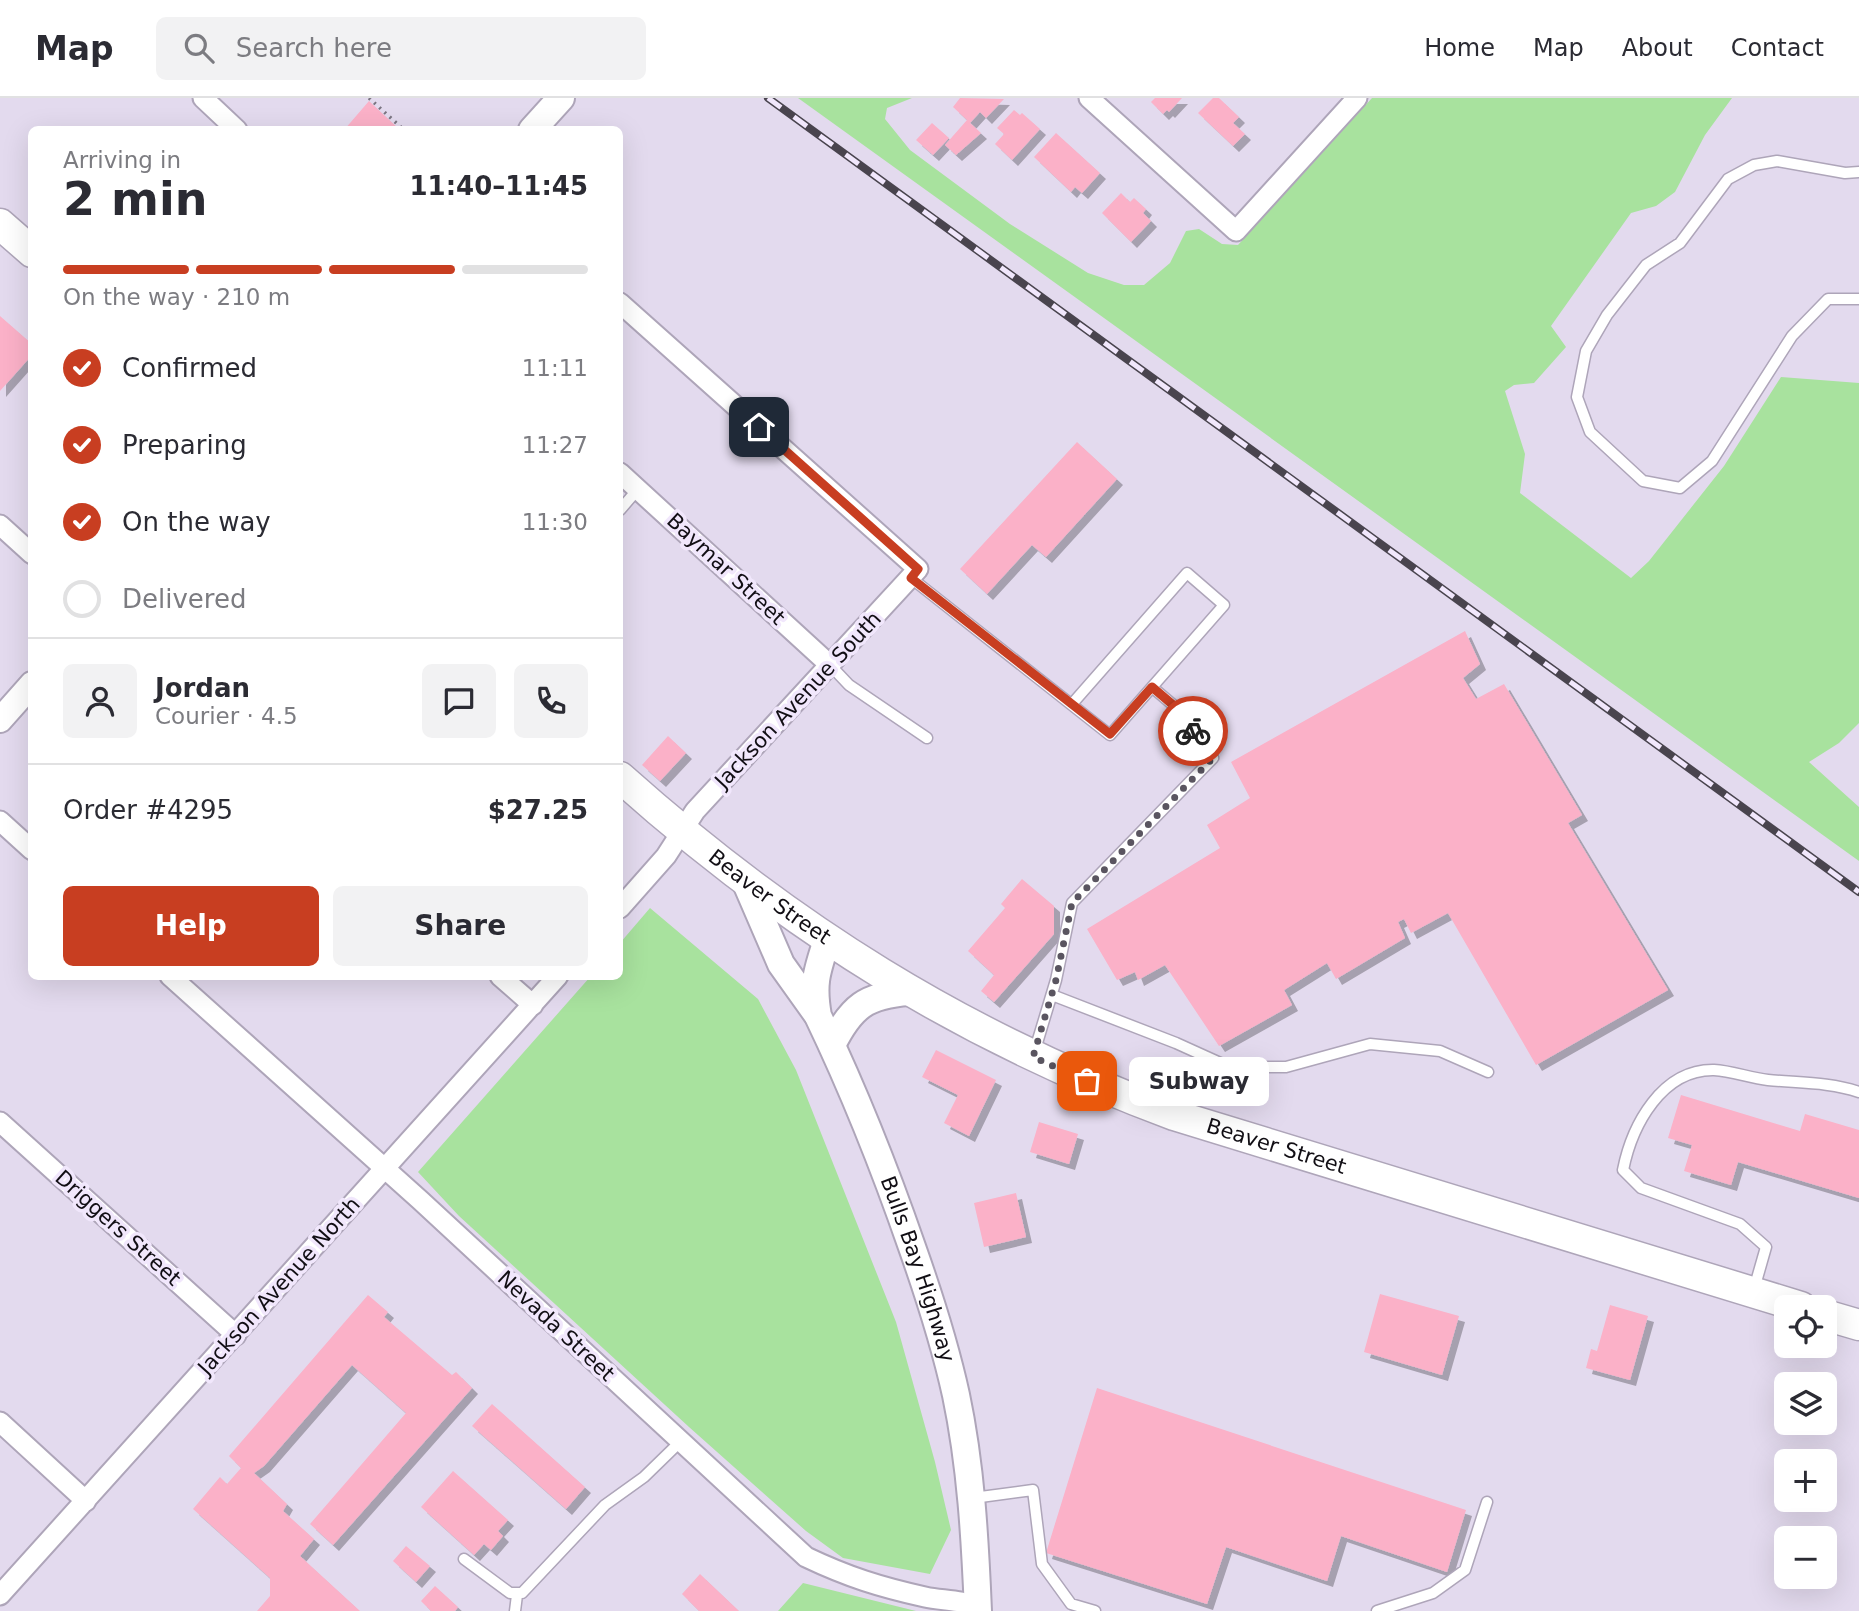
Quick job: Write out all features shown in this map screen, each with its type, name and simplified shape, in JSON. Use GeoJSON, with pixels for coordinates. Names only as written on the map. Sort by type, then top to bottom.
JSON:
{"type":"FeatureCollection","features":[{"type":"Feature","properties":{"kind":"main road"},"geometry":{"type":"LineString","coordinates":[[536,126],[561,98]]}},
{"type":"Feature","properties":{"kind":"main road"},"geometry":{"type":"LineString","coordinates":[[0,224],[28,248]]}},
{"type":"Feature","properties":{"kind":"main road","name":"Beaver Street"},"geometry":{"type":"LineString","coordinates":[[623,781],[681,832],[746,883],[827,940],[909,992],[1033,1057],[1109,1091],[1174,1115],[1774,1299]]}},
{"type":"Feature","properties":{"kind":"main road"},"geometry":{"type":"LineString","coordinates":[[746,883],[781,964],[818,1016]]}},
{"type":"Feature","properties":{"kind":"main road","name":"Bulls Bay Highway"},"geometry":{"type":"LineString","coordinates":[[827,940],[815,975],[818,1016],[891,1187],[939,1330],[956,1394],[971,1498],[978,1610]]}},
{"type":"Feature","properties":{"kind":"main road"},"geometry":{"type":"LineString","coordinates":[[832,1045],[843,1024],[868,1000],[890,993],[909,992]]}},
{"type":"Feature","properties":{"kind":"main road"},"geometry":{"type":"LineString","coordinates":[[1837,1319],[1859,1325]]}},
{"type":"Feature","properties":{"kind":"street"},"geometry":{"type":"LineString","coordinates":[[203,98],[233,126]]}},
{"type":"Feature","properties":{"kind":"street"},"geometry":{"type":"LineString","coordinates":[[1089,98],[1236,231],[1357,98]]}},
{"type":"Feature","properties":{"kind":"street"},"geometry":{"type":"LineString","coordinates":[[623,306],[914,573]]}},
{"type":"Feature","properties":{"kind":"street","name":"Baymar Street"},"geometry":{"type":"LineString","coordinates":[[623,475],[831,666]]}},
{"type":"Feature","properties":{"kind":"street"},"geometry":{"type":"LineString","coordinates":[[0,525],[28,550]]}},
{"type":"Feature","properties":{"kind":"street","name":"Jackson Avenue South"},"geometry":{"type":"LineString","coordinates":[[681,832],[695,811],[914,573]]}},
{"type":"Feature","properties":{"kind":"street"},"geometry":{"type":"LineString","coordinates":[[0,720],[28,688]]}},
{"type":"Feature","properties":{"kind":"street"},"geometry":{"type":"LineString","coordinates":[[0,821],[28,846]]}},
{"type":"Feature","properties":{"kind":"street"},"geometry":{"type":"LineString","coordinates":[[623,905],[666,856],[681,832]]}},
{"type":"Feature","properties":{"kind":"street","name":"Nevada Street"},"geometry":{"type":"LineString","coordinates":[[174,980],[384,1168],[806,1556],[861,1582],[928,1598],[966,1602],[978,1610]]}},
{"type":"Feature","properties":{"kind":"street"},"geometry":{"type":"LineString","coordinates":[[505,980],[533,1005]]}},
{"type":"Feature","properties":{"kind":"street","name":"Jackson Avenue North"},"geometry":{"type":"LineString","coordinates":[[0,1595],[555,980]]}},
{"type":"Feature","properties":{"kind":"street","name":"Driggers Street"},"geometry":{"type":"LineString","coordinates":[[0,1122],[236,1335]]}},
{"type":"Feature","properties":{"kind":"street"},"geometry":{"type":"LineString","coordinates":[[0,1422],[86,1501]]}},
{"type":"Feature","properties":{"kind":"lane"},"geometry":{"type":"LineString","coordinates":[[1859,172],[1845,173],[1777,161],[1754,165],[1728,180],[1680,243],[1646,265],[1607,316],[1586,351],[1577,397],[1590,432],[1617,460],[1643,481],[1680,488],[1712,461],[1792,336],[1828,299],[1859,299]]}},
{"type":"Feature","properties":{"kind":"lane"},"geometry":{"type":"LineString","coordinates":[[623,506],[638,489]]}},
{"type":"Feature","properties":{"kind":"lane"},"geometry":{"type":"LineString","coordinates":[[914,573],[1072,704],[1110,734],[1224,605],[1187,573],[1072,704]]}},
{"type":"Feature","properties":{"kind":"lane"},"geometry":{"type":"LineString","coordinates":[[831,666],[849,685],[927,738]]}},
{"type":"Feature","properties":{"kind":"lane"},"geometry":{"type":"LineString","coordinates":[[1033,1057],[1052,995],[1072,903],[1213,758],[1179,710],[1152,687]]}},
{"type":"Feature","properties":{"kind":"lane"},"geometry":{"type":"LineString","coordinates":[[1052,995],[1229,1067],[1286,1067],[1370,1044],[1440,1051],[1488,1072]]}},
{"type":"Feature","properties":{"kind":"lane"},"geometry":{"type":"LineString","coordinates":[[1753,1293],[1766,1247],[1740,1224],[1641,1188],[1623,1170],[1644,1114],[1664,1089],[1684,1076],[1713,1070],[1765,1079],[1843,1086],[1859,1093]]}},
{"type":"Feature","properties":{"kind":"lane"},"geometry":{"type":"LineString","coordinates":[[464,1559],[510,1593],[522,1593],[605,1505],[643,1477],[681,1441]]}},
{"type":"Feature","properties":{"kind":"lane"},"geometry":{"type":"LineString","coordinates":[[971,1498],[1033,1490],[1042,1564],[1071,1604],[1095,1611]]}},
{"type":"Feature","properties":{"kind":"lane"},"geometry":{"type":"LineString","coordinates":[[1377,1611],[1433,1593],[1465,1570],[1487,1502]]}},
{"type":"Feature","properties":{"kind":"lane"},"geometry":{"type":"LineString","coordinates":[[515,1611],[517,1595]]}},
{"type":"Feature","properties":{"kind":"path"},"geometry":{"type":"LineString","coordinates":[[369,98],[400,126]]}},
{"type":"Feature","properties":{"kind":"green space"},"geometry":{"type":"Polygon","coordinates":[[[798,98],[912,98],[887,108],[885,119],[910,150],[1010,224],[1088,273],[1124,285],[1144,285],[1170,263],[1186,231],[1199,229],[1222,244],[1238,245],[1372,98],[1732,98],[1705,135],[1675,192],[1656,206],[1631,213],[1551,326],[1566,347],[1534,383],[1514,385],[1505,391],[1525,454],[1520,493],[1631,578],[1649,561],[1724,466],[1781,377],[1859,383],[1859,723],[1839,743],[1809,762],[1859,807],[1859,861],[798,98]]]}},
{"type":"Feature","properties":{"kind":"green space"},"geometry":{"type":"Polygon","coordinates":[[[650,908],[758,999],[796,1070],[896,1322],[935,1462],[951,1530],[930,1574],[843,1558],[806,1531],[459,1216],[418,1172],[587,980],[623,980],[623,940],[650,908]]]}},
{"type":"Feature","properties":{"kind":"green space"},"geometry":{"type":"Polygon","coordinates":[[[803,1583],[916,1611],[778,1611],[803,1583]]]}},
{"type":"Feature","properties":{"kind":"building"},"geometry":{"type":"Polygon","coordinates":[[[960,98],[1004,99],[986,118],[980,112],[970,123],[981,133],[956,155],[945,145],[967,120],[953,107],[960,98]]]}},
{"type":"Feature","properties":{"kind":"building"},"geometry":{"type":"Polygon","coordinates":[[[1155,98],[1182,98],[1169,112],[1167,110],[1163,114],[1151,102],[1155,98]]]}},
{"type":"Feature","properties":{"kind":"building"},"geometry":{"type":"Polygon","coordinates":[[[1213,98],[1219,98],[1239,117],[1233,123],[1245,134],[1233,146],[1198,113],[1213,98]]]}},
{"type":"Feature","properties":{"kind":"building"},"geometry":{"type":"Polygon","coordinates":[[[369,101],[396,126],[347,126],[369,101]]]}},
{"type":"Feature","properties":{"kind":"building"},"geometry":{"type":"Polygon","coordinates":[[[1014,110],[1020,115],[1022,113],[1040,129],[1012,160],[995,144],[1004,134],[997,128],[1014,110]]]}},
{"type":"Feature","properties":{"kind":"building"},"geometry":{"type":"Polygon","coordinates":[[[932,123],[949,138],[933,155],[916,140],[932,123]]]}},
{"type":"Feature","properties":{"kind":"building"},"geometry":{"type":"Polygon","coordinates":[[[1056,133],[1100,173],[1082,193],[1075,187],[1071,192],[1034,157],[1056,133]]]}},
{"type":"Feature","properties":{"kind":"building"},"geometry":{"type":"Polygon","coordinates":[[[1121,193],[1130,202],[1134,198],[1146,209],[1143,213],[1151,221],[1131,242],[1102,213],[1121,193]]]}},
{"type":"Feature","properties":{"kind":"building"},"geometry":{"type":"Polygon","coordinates":[[[0,316],[28,340],[28,360],[0,391],[0,316]]]}},
{"type":"Feature","properties":{"kind":"building"},"geometry":{"type":"Polygon","coordinates":[[[1077,442],[1117,479],[1046,557],[1032,545],[987,594],[960,569],[1077,442]]]}},
{"type":"Feature","properties":{"kind":"building"},"geometry":{"type":"Polygon","coordinates":[[[1465,631],[1480,664],[1463,678],[1476,699],[1504,684],[1582,815],[1568,823],[1668,990],[1536,1065],[1448,913],[1411,933],[1404,919],[1398,922],[1405,938],[1336,979],[1327,963],[1284,990],[1292,1005],[1219,1046],[1165,965],[1138,980],[1135,972],[1117,980],[1087,929],[1220,848],[1207,825],[1250,798],[1231,762],[1465,631]]]}},
{"type":"Feature","properties":{"kind":"building"},"geometry":{"type":"Polygon","coordinates":[[[668,736],[686,753],[660,781],[642,765],[668,736]]]}},
{"type":"Feature","properties":{"kind":"building"},"geometry":{"type":"Polygon","coordinates":[[[1022,879],[1054,906],[1054,934],[994,1002],[981,991],[994,975],[968,951],[1005,908],[1001,904],[1022,879]]]}},
{"type":"Feature","properties":{"kind":"building"},"geometry":{"type":"Polygon","coordinates":[[[936,1050],[996,1080],[969,1136],[944,1123],[958,1095],[922,1077],[936,1050]]]}},
{"type":"Feature","properties":{"kind":"building"},"geometry":{"type":"Polygon","coordinates":[[[1681,1095],[1800,1131],[1805,1114],[1859,1130],[1859,1198],[1738,1162],[1731,1185],[1684,1171],[1692,1145],[1668,1138],[1681,1095]]]}},
{"type":"Feature","properties":{"kind":"building"},"geometry":{"type":"Polygon","coordinates":[[[1039,1122],[1078,1134],[1069,1164],[1030,1152],[1039,1122]]]}},
{"type":"Feature","properties":{"kind":"building"},"geometry":{"type":"Polygon","coordinates":[[[1016,1193],[1026,1237],[984,1247],[974,1203],[1016,1193]]]}},
{"type":"Feature","properties":{"kind":"building"},"geometry":{"type":"Polygon","coordinates":[[[1380,1294],[1459,1316],[1442,1375],[1364,1352],[1380,1294]]]}},
{"type":"Feature","properties":{"kind":"building"},"geometry":{"type":"Polygon","coordinates":[[[368,1295],[388,1312],[384,1317],[452,1375],[456,1372],[472,1388],[333,1545],[310,1524],[406,1413],[352,1365],[264,1466],[254,1473],[287,1504],[283,1511],[314,1539],[300,1556],[360,1611],[257,1611],[270,1596],[270,1578],[193,1509],[220,1477],[227,1484],[241,1468],[229,1456],[368,1295]]]}},
{"type":"Feature","properties":{"kind":"building"},"geometry":{"type":"Polygon","coordinates":[[[1610,1305],[1648,1316],[1630,1380],[1586,1368],[1591,1349],[1597,1351],[1610,1305]]]}},
{"type":"Feature","properties":{"kind":"building"},"geometry":{"type":"Polygon","coordinates":[[[1097,1388],[1466,1510],[1447,1572],[1341,1536],[1327,1581],[1226,1547],[1207,1604],[1046,1553],[1097,1388]]]}},
{"type":"Feature","properties":{"kind":"building"},"geometry":{"type":"Polygon","coordinates":[[[492,1404],[585,1487],[566,1509],[472,1426],[492,1404]]]}},
{"type":"Feature","properties":{"kind":"building"},"geometry":{"type":"Polygon","coordinates":[[[453,1471],[508,1520],[498,1531],[503,1536],[491,1550],[484,1544],[474,1555],[421,1507],[453,1471]]]}},
{"type":"Feature","properties":{"kind":"building"},"geometry":{"type":"Polygon","coordinates":[[[406,1546],[430,1566],[416,1582],[393,1561],[406,1546]]]}},
{"type":"Feature","properties":{"kind":"building"},"geometry":{"type":"Polygon","coordinates":[[[700,1574],[739,1611],[699,1611],[682,1594],[700,1574]]]}},
{"type":"Feature","properties":{"kind":"building"},"geometry":{"type":"Polygon","coordinates":[[[435,1586],[458,1607],[455,1611],[431,1611],[421,1601],[435,1586]]]}},
{"type":"Feature","properties":{"kind":"railway"},"geometry":{"type":"LineString","coordinates":[[768,98],[1859,892]]}},
{"type":"Feature","properties":{"kind":"way so far"},"geometry":{"type":"LineString","coordinates":[[1087,1081],[1033,1057],[1056,980],[1072,903],[1213,758],[1193,731]]}},
{"type":"Feature","properties":{"kind":"place","name":"Subway"},"geometry":{"type":"Point","coordinates":[1087,1081]}},
{"type":"Feature","properties":{"kind":"route"},"geometry":{"type":"LineString","coordinates":[[759,427],[918,569],[911,578],[1110,734],[1152,687],[1179,710],[1193,731]]}}]}
